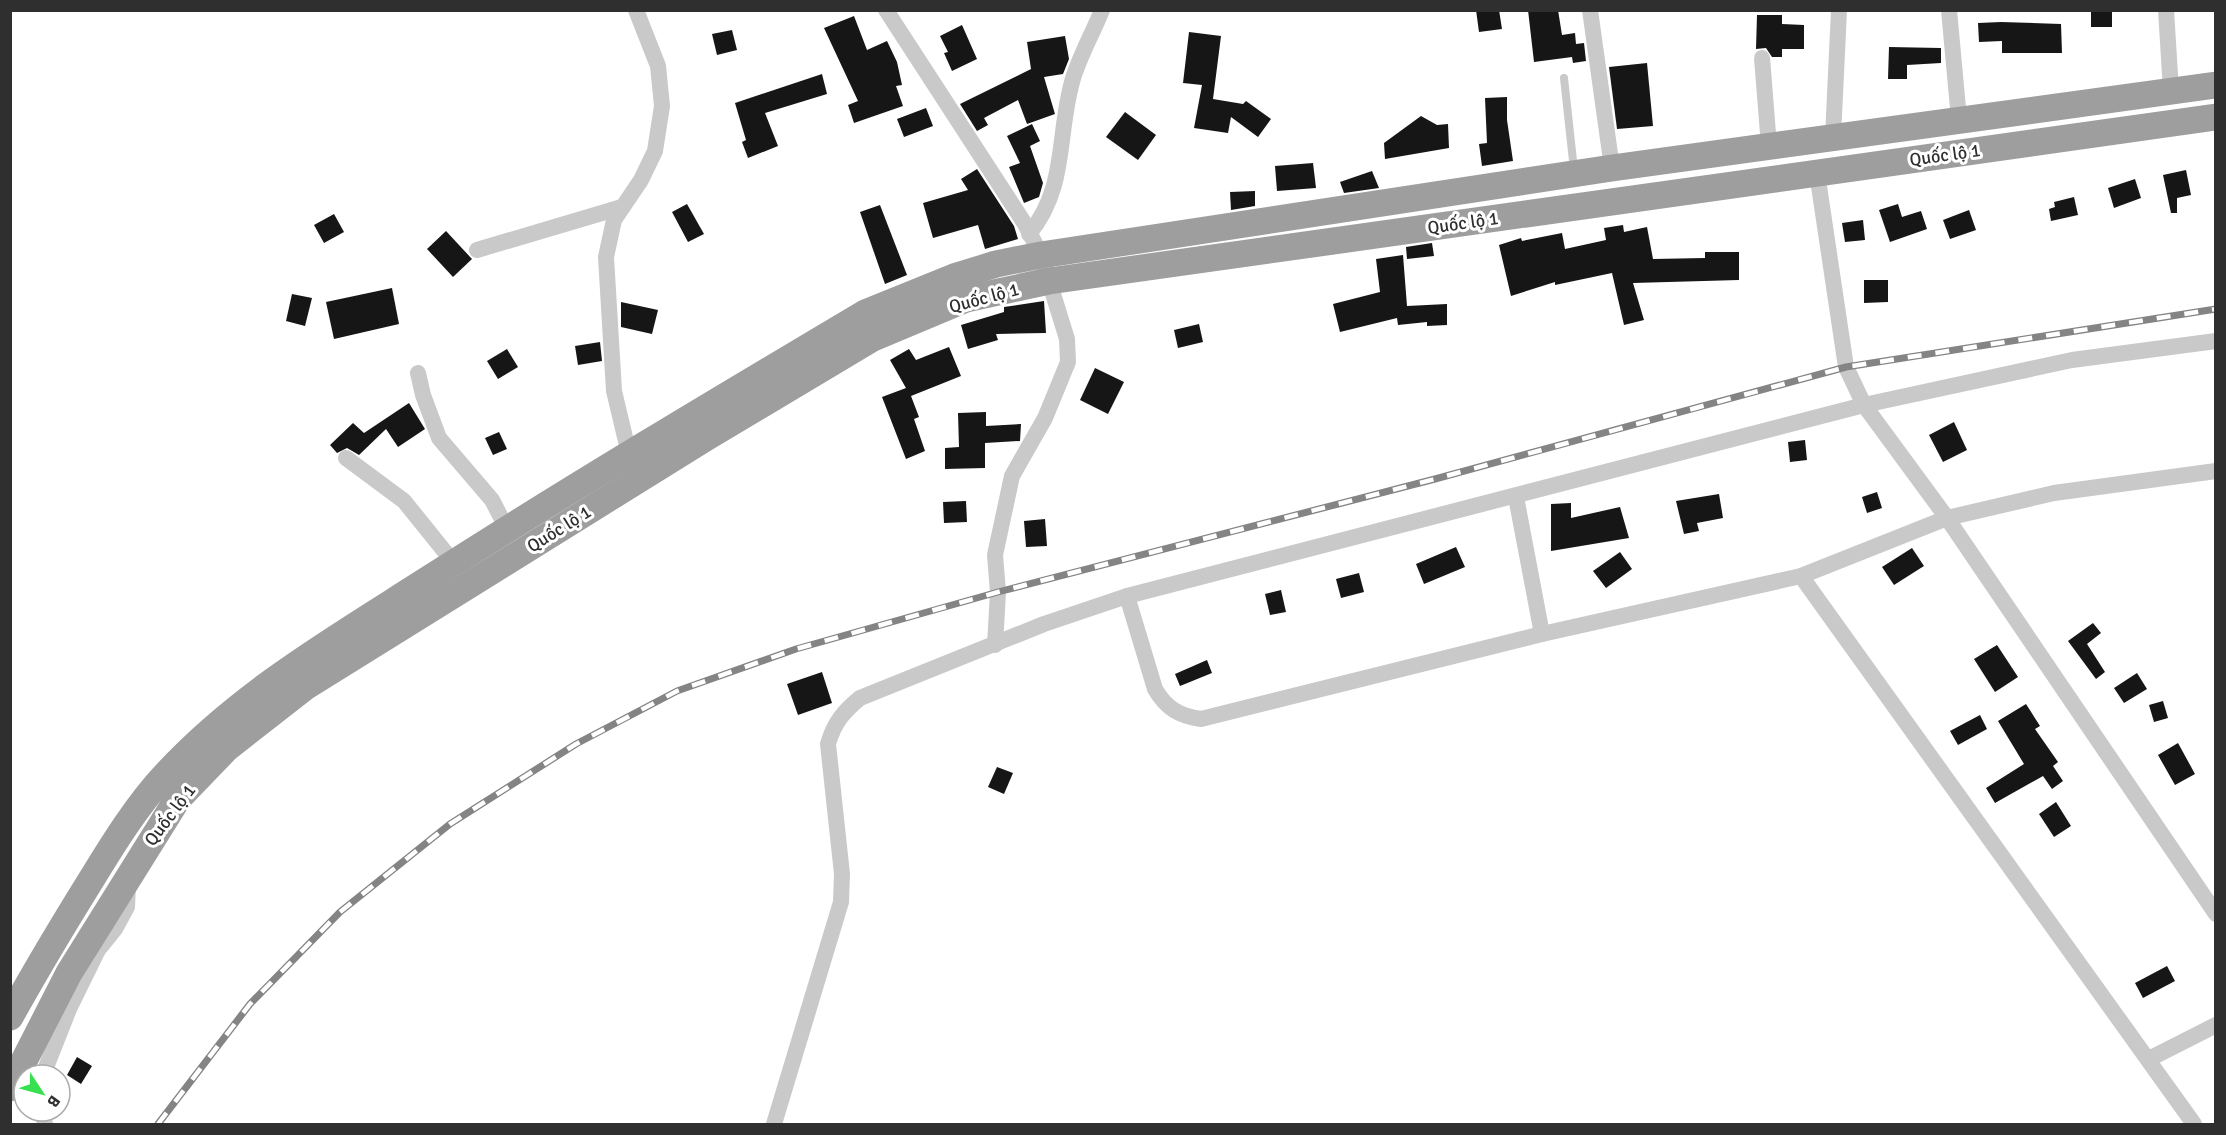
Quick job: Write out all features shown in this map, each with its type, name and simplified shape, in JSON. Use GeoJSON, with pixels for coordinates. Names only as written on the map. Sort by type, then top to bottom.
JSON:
{"type":"FeatureCollection","features":[{"type":"Feature","properties":{"kind":"highway","name":"Quốc lộ 1"},"geometry":{"type":"LineString","coordinates":[[10,1017],[40,962],[107,854],[164,776],[204,735],[252,695],[454,562],[865,313],[996,264],[1035,244],[1574,174],[2216,85]]}},
{"type":"Feature","properties":{"kind":"highway","name":"Quốc lộ 1"},"geometry":{"type":"LineString","coordinates":[[23,1063],[69,973],[127,877],[177,800],[227,747],[305,687],[873,338],[966,299],[1049,281],[2216,117]]}},
{"type":"Feature","properties":{"kind":"street"},"geometry":{"type":"LineString","coordinates":[[629,454],[614,391],[605,267],[610,232],[622,207],[647,169],[661,129],[662,84],[658,66],[636,10]]}},
{"type":"Feature","properties":{"kind":"street"},"geometry":{"type":"LineString","coordinates":[[886,10],[1035,244],[1067,339],[1068,362],[1045,418],[1011,476],[995,555],[998,592],[995,645]]}},
{"type":"Feature","properties":{"kind":"street"},"geometry":{"type":"LineString","coordinates":[[1035,244],[1041,220],[1058,176],[1062,124],[1072,81],[1102,10]]}},
{"type":"Feature","properties":{"kind":"street"},"geometry":{"type":"LineString","coordinates":[[1590,10],[1612,168]]}},
{"type":"Feature","properties":{"kind":"street"},"geometry":{"type":"LineString","coordinates":[[1833,137],[1839,10]]}},
{"type":"Feature","properties":{"kind":"street"},"geometry":{"type":"LineString","coordinates":[[1948,10],[1959,119]]}},
{"type":"Feature","properties":{"kind":"street"},"geometry":{"type":"LineString","coordinates":[[2166,10],[2171,91]]}},
{"type":"Feature","properties":{"kind":"street"},"geometry":{"type":"LineString","coordinates":[[1762,58],[1769,147]]}},
{"type":"Feature","properties":{"kind":"street"},"geometry":{"type":"LineString","coordinates":[[1817,173],[1846,367],[1864,405],[1947,518],[2216,914]]}},
{"type":"Feature","properties":{"kind":"street"},"geometry":{"type":"LineString","coordinates":[[477,250],[622,207]]}},
{"type":"Feature","properties":{"kind":"street"},"geometry":{"type":"LineString","coordinates":[[774,1125],[841,902],[842,874],[828,761],[828,744],[832,728],[844,711],[860,698],[1054,620],[1127,596],[1864,405],[2072,360],[2216,341]]}},
{"type":"Feature","properties":{"kind":"street"},"geometry":{"type":"LineString","coordinates":[[418,373],[423,395],[439,438],[492,500],[507,529]]}},
{"type":"Feature","properties":{"kind":"street"},"geometry":{"type":"LineString","coordinates":[[346,458],[404,501],[454,562]]}},
{"type":"Feature","properties":{"kind":"street"},"geometry":{"type":"LineString","coordinates":[[1127,596],[1155,688],[1161,700],[1178,714],[1202,719],[1542,634],[1801,576],[1947,518],[2054,493],[2216,471]]}},
{"type":"Feature","properties":{"kind":"street"},"geometry":{"type":"LineString","coordinates":[[1516,497],[1542,634]]}},
{"type":"Feature","properties":{"kind":"street"},"geometry":{"type":"LineString","coordinates":[[1801,576],[2149,1059],[2194,1125]]}},
{"type":"Feature","properties":{"kind":"street"},"geometry":{"type":"LineString","coordinates":[[48,1063],[69,1009],[98,950],[115,929],[127,907],[129,891],[127,877]]}},
{"type":"Feature","properties":{"kind":"street"},"geometry":{"type":"LineString","coordinates":[[2149,1059],[2216,1025]]}},
{"type":"Feature","properties":{"kind":"lane"},"geometry":{"type":"LineString","coordinates":[[1564,78],[1574,174]]}},
{"type":"Feature","properties":{"kind":"building"},"geometry":{"type":"Polygon","coordinates":[[[1476,10],[1499,10],[1502,29],[1479,32],[1476,10]]]}},
{"type":"Feature","properties":{"kind":"building"},"geometry":{"type":"Polygon","coordinates":[[[1528,10],[1558,10],[1562,35],[1575,33],[1576,44],[1584,43],[1586,61],[1573,63],[1572,57],[1534,62],[1528,10]]]}},
{"type":"Feature","properties":{"kind":"building"},"geometry":{"type":"Polygon","coordinates":[[[2091,11],[2112,11],[2112,27],[2091,27],[2091,11]]]}},
{"type":"Feature","properties":{"kind":"building"},"geometry":{"type":"Polygon","coordinates":[[[1757,15],[1782,15],[1782,24],[1804,25],[1804,49],[1782,49],[1782,57],[1772,57],[1766,48],[1756,49],[1757,15]]]}},
{"type":"Feature","properties":{"kind":"building"},"geometry":{"type":"Polygon","coordinates":[[[854,16],[867,50],[887,41],[897,62],[902,85],[896,86],[903,106],[854,123],[848,105],[858,101],[824,28],[854,16]]]}},
{"type":"Feature","properties":{"kind":"building"},"geometry":{"type":"Polygon","coordinates":[[[1978,23],[2061,24],[2062,53],[2002,53],[2002,41],[1979,42],[1978,23]]]}},
{"type":"Feature","properties":{"kind":"building"},"geometry":{"type":"Polygon","coordinates":[[[962,25],[977,59],[952,71],[944,53],[948,52],[940,36],[962,25]]]}},
{"type":"Feature","properties":{"kind":"building"},"geometry":{"type":"Polygon","coordinates":[[[732,30],[737,50],[717,55],[712,34],[732,30]]]}},
{"type":"Feature","properties":{"kind":"building"},"geometry":{"type":"Polygon","coordinates":[[[1189,32],[1221,36],[1213,99],[1243,104],[1246,101],[1271,119],[1258,137],[1231,117],[1228,133],[1194,128],[1202,85],[1183,83],[1189,32]]]}},
{"type":"Feature","properties":{"kind":"building"},"geometry":{"type":"Polygon","coordinates":[[[1065,36],[1069,59],[1063,74],[1044,77],[1055,114],[1027,124],[1018,100],[984,118],[988,125],[977,131],[960,104],[1031,69],[1027,42],[1065,36]]]}},
{"type":"Feature","properties":{"kind":"building"},"geometry":{"type":"Polygon","coordinates":[[[1889,47],[1941,48],[1941,63],[1907,65],[1907,79],[1888,79],[1889,47]]]}},
{"type":"Feature","properties":{"kind":"building"},"geometry":{"type":"Polygon","coordinates":[[[1647,63],[1653,126],[1617,129],[1609,67],[1647,63]]]}},
{"type":"Feature","properties":{"kind":"building"},"geometry":{"type":"Polygon","coordinates":[[[822,74],[827,94],[765,113],[778,146],[748,158],[742,142],[746,140],[735,103],[822,74]]]}},
{"type":"Feature","properties":{"kind":"building"},"geometry":{"type":"Polygon","coordinates":[[[1507,97],[1507,120],[1513,161],[1482,166],[1479,144],[1487,143],[1485,98],[1507,97]]]}},
{"type":"Feature","properties":{"kind":"building"},"geometry":{"type":"Polygon","coordinates":[[[926,108],[933,126],[904,137],[897,119],[926,108]]]}},
{"type":"Feature","properties":{"kind":"building"},"geometry":{"type":"Polygon","coordinates":[[[1125,112],[1156,135],[1138,160],[1106,137],[1125,112]]]}},
{"type":"Feature","properties":{"kind":"building"},"geometry":{"type":"Polygon","coordinates":[[[1421,116],[1437,125],[1448,124],[1449,148],[1385,159],[1384,143],[1421,116]]]}},
{"type":"Feature","properties":{"kind":"building"},"geometry":{"type":"Polygon","coordinates":[[[1032,124],[1040,141],[1030,146],[1043,183],[1039,197],[1024,203],[1009,167],[1020,163],[1007,136],[1032,124]]]}},
{"type":"Feature","properties":{"kind":"building"},"geometry":{"type":"Polygon","coordinates":[[[1313,163],[1316,188],[1277,191],[1275,166],[1313,163]]]}},
{"type":"Feature","properties":{"kind":"building"},"geometry":{"type":"Polygon","coordinates":[[[977,169],[1014,226],[1018,239],[985,249],[978,225],[933,238],[923,203],[968,190],[961,179],[977,169]]]}},
{"type":"Feature","properties":{"kind":"building"},"geometry":{"type":"Polygon","coordinates":[[[2186,170],[2191,195],[2177,198],[2177,213],[2171,213],[2163,175],[2186,170]]]}},
{"type":"Feature","properties":{"kind":"building"},"geometry":{"type":"Polygon","coordinates":[[[1372,171],[1379,188],[1344,193],[1340,182],[1372,171]]]}},
{"type":"Feature","properties":{"kind":"building"},"geometry":{"type":"Polygon","coordinates":[[[2135,179],[2141,198],[2114,208],[2108,188],[2135,179]]]}},
{"type":"Feature","properties":{"kind":"building"},"geometry":{"type":"Polygon","coordinates":[[[1255,191],[1255,206],[1231,210],[1230,192],[1255,191]]]}},
{"type":"Feature","properties":{"kind":"building"},"geometry":{"type":"Polygon","coordinates":[[[2074,197],[2078,215],[2051,221],[2049,209],[2055,207],[2054,202],[2074,197]]]}},
{"type":"Feature","properties":{"kind":"building"},"geometry":{"type":"Polygon","coordinates":[[[687,204],[704,234],[688,242],[672,212],[687,204]]]}},
{"type":"Feature","properties":{"kind":"building"},"geometry":{"type":"Polygon","coordinates":[[[1898,204],[1902,217],[1921,211],[1927,229],[1890,242],[1879,210],[1898,204]]]}},
{"type":"Feature","properties":{"kind":"building"},"geometry":{"type":"Polygon","coordinates":[[[880,205],[907,275],[885,284],[860,212],[880,205]]]}},
{"type":"Feature","properties":{"kind":"building"},"geometry":{"type":"Polygon","coordinates":[[[1969,210],[1976,230],[1950,239],[1943,220],[1969,210]]]}},
{"type":"Feature","properties":{"kind":"building"},"geometry":{"type":"Polygon","coordinates":[[[334,214],[344,232],[324,243],[314,225],[334,214]]]}},
{"type":"Feature","properties":{"kind":"building"},"geometry":{"type":"Polygon","coordinates":[[[1863,220],[1865,240],[1845,242],[1842,223],[1863,220]]]}},
{"type":"Feature","properties":{"kind":"building"},"geometry":{"type":"Polygon","coordinates":[[[1623,225],[1624,232],[1647,227],[1653,259],[1705,258],[1705,252],[1739,252],[1739,280],[1633,283],[1644,320],[1624,325],[1612,273],[1555,285],[1555,282],[1511,296],[1499,245],[1521,238],[1522,241],[1562,233],[1565,249],[1606,240],[1604,228],[1623,225]]]}},
{"type":"Feature","properties":{"kind":"building"},"geometry":{"type":"Polygon","coordinates":[[[446,231],[472,259],[453,277],[427,249],[446,231]]]}},
{"type":"Feature","properties":{"kind":"building"},"geometry":{"type":"Polygon","coordinates":[[[1432,243],[1434,256],[1407,259],[1406,247],[1432,243]]]}},
{"type":"Feature","properties":{"kind":"building"},"geometry":{"type":"Polygon","coordinates":[[[1403,255],[1407,306],[1447,304],[1447,325],[1427,326],[1427,322],[1398,325],[1397,318],[1340,332],[1333,304],[1380,292],[1376,259],[1403,255]]]}},
{"type":"Feature","properties":{"kind":"building"},"geometry":{"type":"Polygon","coordinates":[[[1864,280],[1888,280],[1888,302],[1864,303],[1864,280]]]}},
{"type":"Feature","properties":{"kind":"building"},"geometry":{"type":"Polygon","coordinates":[[[392,288],[399,324],[334,339],[326,302],[392,288]]]}},
{"type":"Feature","properties":{"kind":"building"},"geometry":{"type":"Polygon","coordinates":[[[292,294],[312,298],[305,326],[286,321],[292,294]]]}},
{"type":"Feature","properties":{"kind":"building"},"geometry":{"type":"Polygon","coordinates":[[[1044,301],[1046,333],[996,334],[998,340],[968,349],[961,325],[1004,312],[1004,307],[1044,301]]]}},
{"type":"Feature","properties":{"kind":"building"},"geometry":{"type":"Polygon","coordinates":[[[621,302],[658,310],[652,334],[621,327],[621,302]]]}},
{"type":"Feature","properties":{"kind":"building"},"geometry":{"type":"Polygon","coordinates":[[[1199,324],[1203,342],[1178,348],[1174,330],[1199,324]]]}},
{"type":"Feature","properties":{"kind":"building"},"geometry":{"type":"Polygon","coordinates":[[[600,342],[602,361],[578,365],[575,346],[600,342]]]}},
{"type":"Feature","properties":{"kind":"building"},"geometry":{"type":"Polygon","coordinates":[[[949,347],[961,376],[911,396],[919,417],[914,419],[925,451],[906,459],[882,397],[906,388],[890,360],[909,349],[916,360],[949,347]]]}},
{"type":"Feature","properties":{"kind":"building"},"geometry":{"type":"Polygon","coordinates":[[[507,349],[518,367],[498,379],[487,361],[507,349]]]}},
{"type":"Feature","properties":{"kind":"building"},"geometry":{"type":"Polygon","coordinates":[[[1095,368],[1124,382],[1108,414],[1080,400],[1095,368]]]}},
{"type":"Feature","properties":{"kind":"building"},"geometry":{"type":"Polygon","coordinates":[[[409,403],[425,429],[398,447],[386,429],[359,455],[347,448],[337,453],[330,445],[353,423],[364,433],[409,403]]]}},
{"type":"Feature","properties":{"kind":"building"},"geometry":{"type":"Polygon","coordinates":[[[986,412],[986,426],[1021,424],[1020,441],[985,443],[985,468],[945,469],[945,448],[959,447],[958,413],[986,412]]]}},
{"type":"Feature","properties":{"kind":"building"},"geometry":{"type":"Polygon","coordinates":[[[1954,422],[1967,450],[1943,462],[1929,435],[1954,422]]]}},
{"type":"Feature","properties":{"kind":"building"},"geometry":{"type":"Polygon","coordinates":[[[499,432],[507,449],[493,455],[485,438],[499,432]]]}},
{"type":"Feature","properties":{"kind":"building"},"geometry":{"type":"Polygon","coordinates":[[[1805,440],[1807,460],[1790,462],[1788,442],[1805,440]]]}},
{"type":"Feature","properties":{"kind":"building"},"geometry":{"type":"Polygon","coordinates":[[[1877,492],[1882,508],[1867,513],[1862,497],[1877,492]]]}},
{"type":"Feature","properties":{"kind":"building"},"geometry":{"type":"Polygon","coordinates":[[[1719,494],[1723,518],[1697,523],[1699,531],[1684,534],[1676,501],[1719,494]]]}},
{"type":"Feature","properties":{"kind":"building"},"geometry":{"type":"Polygon","coordinates":[[[966,501],[967,522],[944,523],[943,502],[966,501]]]}},
{"type":"Feature","properties":{"kind":"building"},"geometry":{"type":"Polygon","coordinates":[[[1571,503],[1571,518],[1620,507],[1629,538],[1551,551],[1551,504],[1571,503]]]}},
{"type":"Feature","properties":{"kind":"building"},"geometry":{"type":"Polygon","coordinates":[[[1045,519],[1047,546],[1026,547],[1024,521],[1045,519]]]}},
{"type":"Feature","properties":{"kind":"building"},"geometry":{"type":"Polygon","coordinates":[[[1456,547],[1465,567],[1424,584],[1416,564],[1456,547]]]}},
{"type":"Feature","properties":{"kind":"building"},"geometry":{"type":"Polygon","coordinates":[[[1912,548],[1924,566],[1894,585],[1882,567],[1912,548]]]}},
{"type":"Feature","properties":{"kind":"building"},"geometry":{"type":"Polygon","coordinates":[[[1620,552],[1632,569],[1606,588],[1593,571],[1620,552]]]}},
{"type":"Feature","properties":{"kind":"building"},"geometry":{"type":"Polygon","coordinates":[[[1359,573],[1364,592],[1341,598],[1336,579],[1359,573]]]}},
{"type":"Feature","properties":{"kind":"building"},"geometry":{"type":"Polygon","coordinates":[[[1281,590],[1286,612],[1270,615],[1265,594],[1281,590]]]}},
{"type":"Feature","properties":{"kind":"building"},"geometry":{"type":"Polygon","coordinates":[[[2093,623],[2101,633],[2087,644],[2105,672],[2096,679],[2068,641],[2093,623]]]}},
{"type":"Feature","properties":{"kind":"building"},"geometry":{"type":"Polygon","coordinates":[[[1997,645],[2018,677],[1995,692],[1974,659],[1997,645]]]}},
{"type":"Feature","properties":{"kind":"building"},"geometry":{"type":"Polygon","coordinates":[[[1207,660],[1212,673],[1180,686],[1175,674],[1207,660]]]}},
{"type":"Feature","properties":{"kind":"building"},"geometry":{"type":"Polygon","coordinates":[[[822,672],[832,703],[798,715],[787,684],[822,672]]]}},
{"type":"Feature","properties":{"kind":"building"},"geometry":{"type":"Polygon","coordinates":[[[2137,673],[2147,689],[2124,703],[2114,688],[2137,673]]]}},
{"type":"Feature","properties":{"kind":"building"},"geometry":{"type":"Polygon","coordinates":[[[2163,701],[2168,718],[2154,722],[2149,705],[2163,701]]]}},
{"type":"Feature","properties":{"kind":"building"},"geometry":{"type":"Polygon","coordinates":[[[2026,704],[2040,726],[2035,729],[2058,762],[2053,766],[2063,781],[2052,789],[2043,776],[1995,803],[1986,788],[2024,764],[1998,721],[2026,704]]]}},
{"type":"Feature","properties":{"kind":"building"},"geometry":{"type":"Polygon","coordinates":[[[1980,715],[1987,729],[1958,745],[1950,731],[1980,715]]]}},
{"type":"Feature","properties":{"kind":"building"},"geometry":{"type":"Polygon","coordinates":[[[2178,743],[2195,774],[2175,785],[2158,755],[2178,743]]]}},
{"type":"Feature","properties":{"kind":"building"},"geometry":{"type":"Polygon","coordinates":[[[997,767],[1013,773],[1004,794],[988,787],[997,767]]]}},
{"type":"Feature","properties":{"kind":"building"},"geometry":{"type":"Polygon","coordinates":[[[2056,802],[2071,826],[2054,837],[2039,814],[2056,802]]]}},
{"type":"Feature","properties":{"kind":"building"},"geometry":{"type":"Polygon","coordinates":[[[2167,966],[2175,981],[2143,998],[2135,983],[2167,966]]]}},
{"type":"Feature","properties":{"kind":"building"},"geometry":{"type":"Polygon","coordinates":[[[77,1057],[92,1066],[81,1084],[72,1078],[72,1066],[77,1057]]]}},
{"type":"Feature","properties":{"kind":"railway"},"geometry":{"type":"LineString","coordinates":[[158,1124],[250,1004],[340,912],[450,824],[576,744],[677,691],[796,649],[998,592],[1435,479],[1846,367],[2216,309]]}}]}
